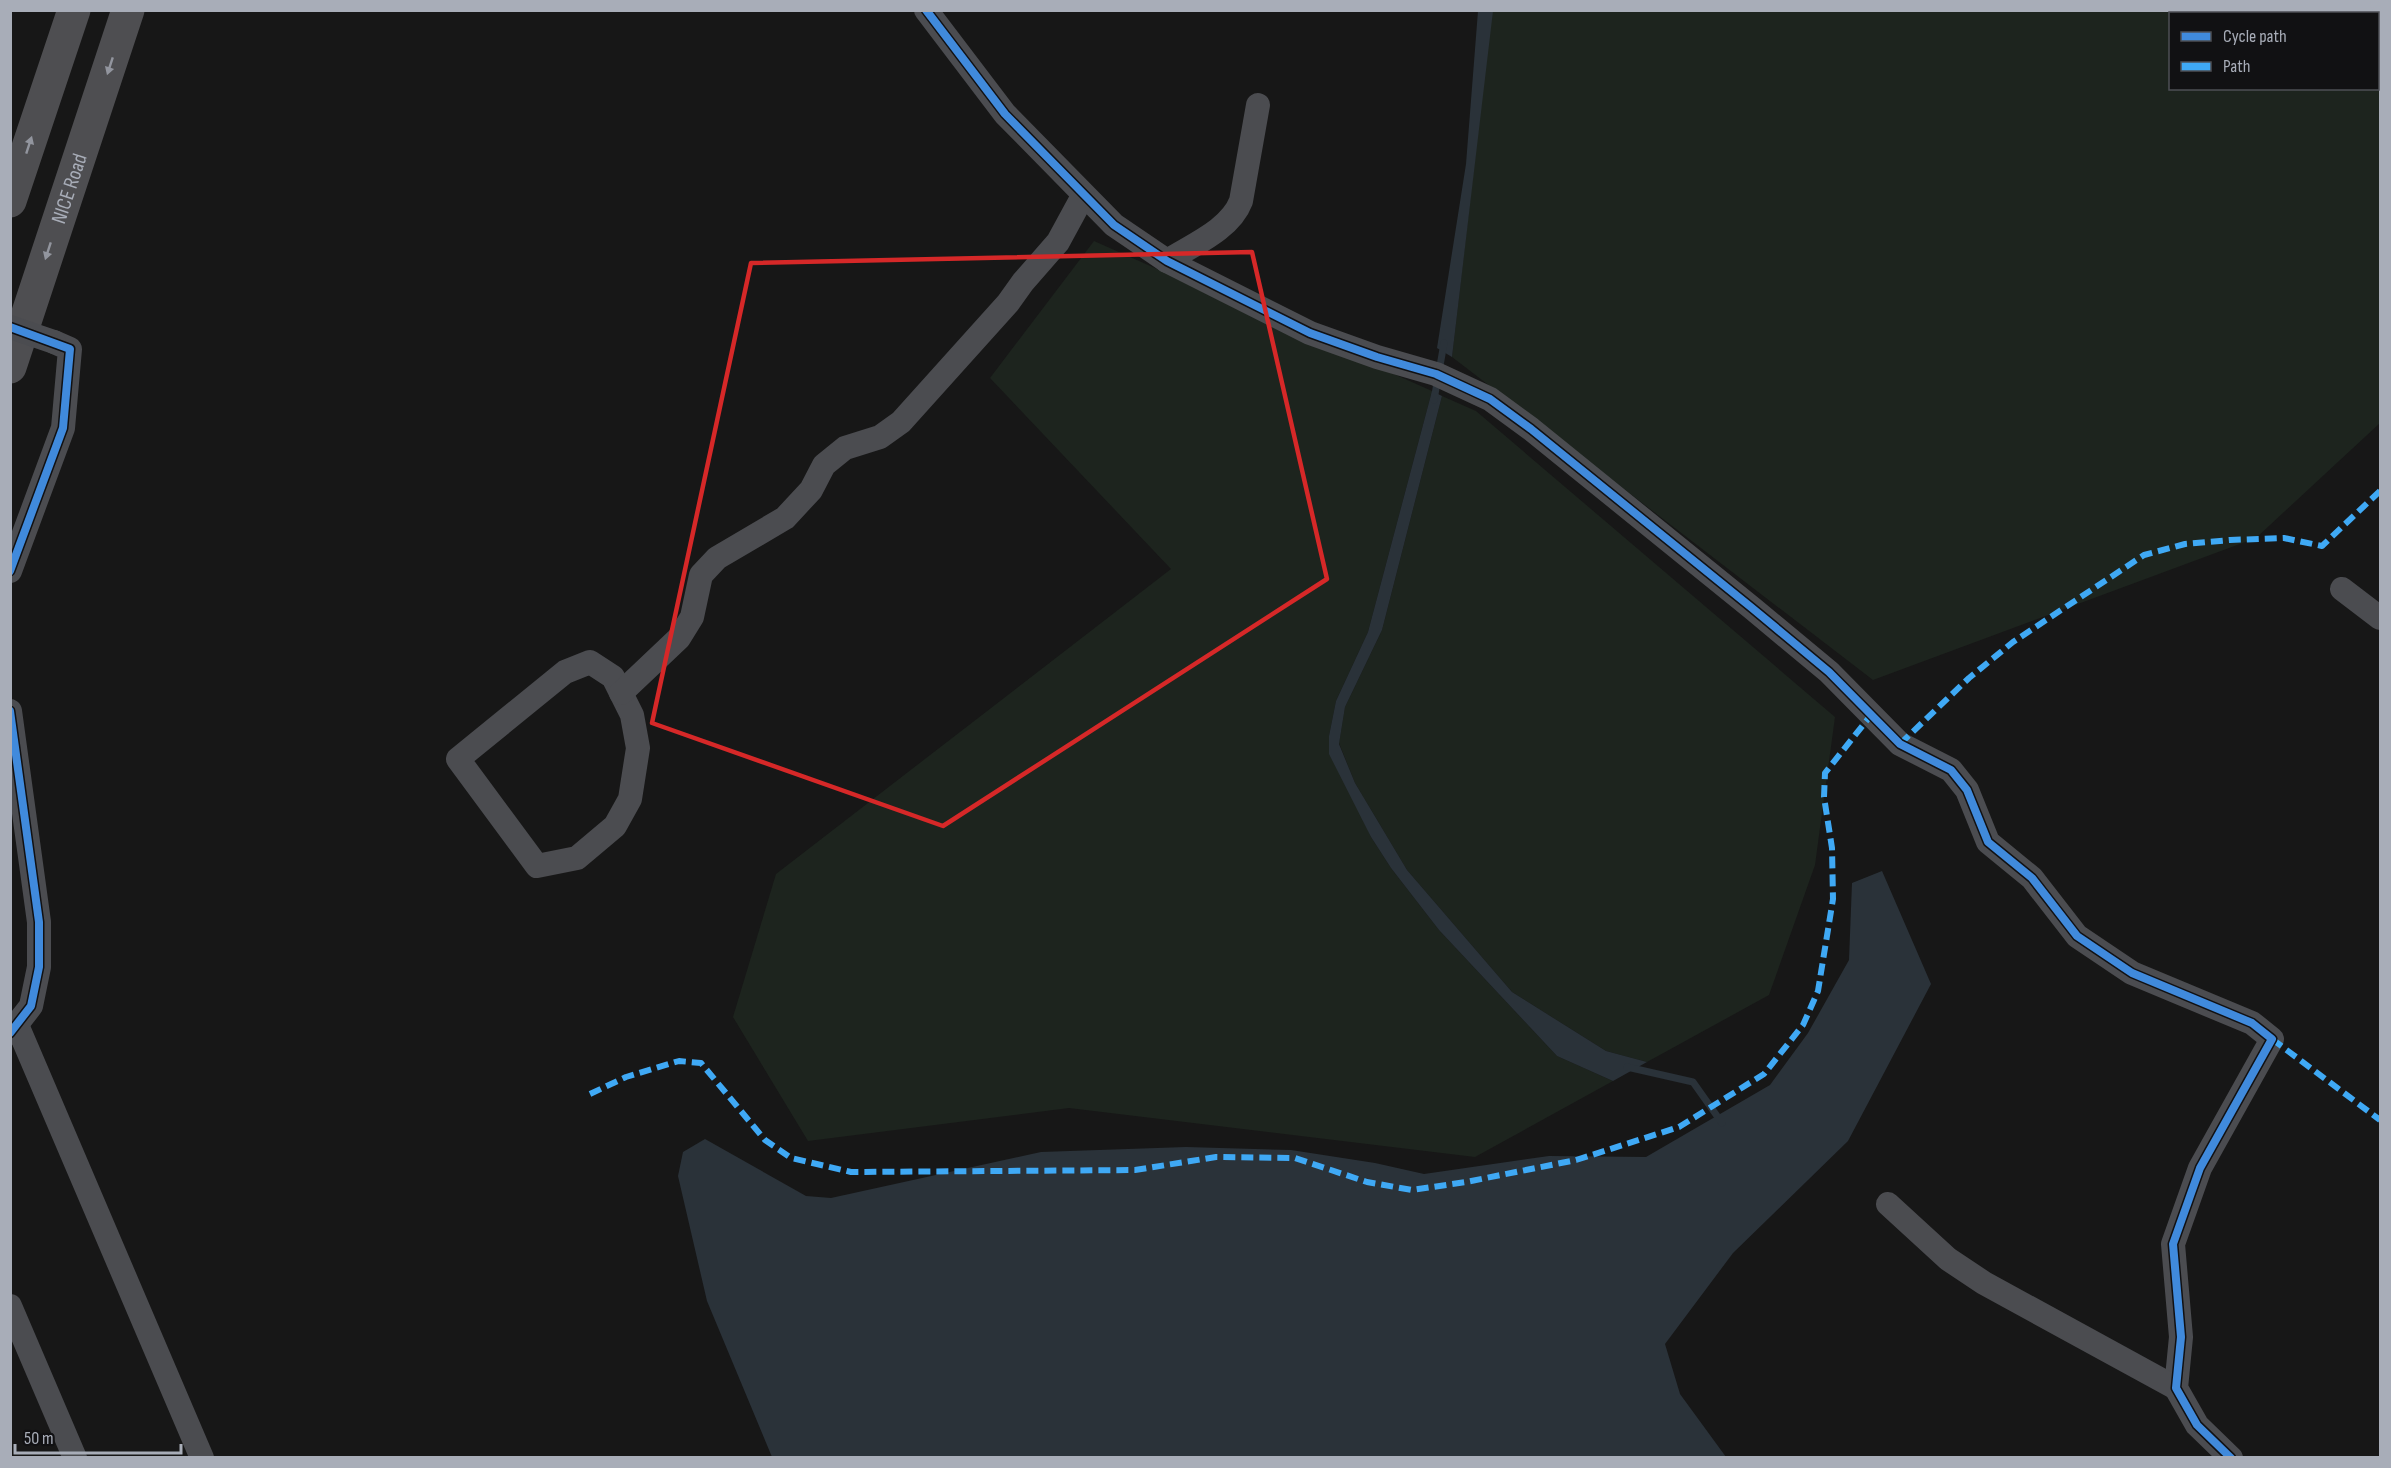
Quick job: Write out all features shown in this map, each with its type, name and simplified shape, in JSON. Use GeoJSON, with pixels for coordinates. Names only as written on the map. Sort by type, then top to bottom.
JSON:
{"type":"FeatureCollection","features":[{"type":"Feature","properties":{"kind":"highway"},"geometry":{"type":"LineString","coordinates":[[10,201],[74,10]]}},
{"type":"Feature","properties":{"kind":"highway","name":"NICE Road"},"geometry":{"type":"LineString","coordinates":[[10,367],[128,10]]}},
{"type":"Feature","properties":{"kind":"street"},"geometry":{"type":"LineString","coordinates":[[926,10],[1005,114],[1114,225],[1167,261],[1310,333],[1377,357],[1436,374],[1490,399],[1531,429],[1725,585],[1832,676],[1900,744],[1951,770],[1967,790],[1988,842],[2032,878],[2077,936],[2132,973],[2252,1023],[2272,1039],[2200,1168],[2173,1244],[2181,1337],[2176,1388]]}},
{"type":"Feature","properties":{"kind":"street"},"geometry":{"type":"LineString","coordinates":[[1167,261],[1227,223],[1236,214],[1241,201],[1258,105]]}},
{"type":"Feature","properties":{"kind":"street"},"geometry":{"type":"LineString","coordinates":[[621,693],[680,638],[692,617],[701,575],[717,558],[786,518],[811,490],[824,465],[845,447],[880,437],[901,422],[1008,303],[1023,282],[1058,243],[1083,196]]}},
{"type":"Feature","properties":{"kind":"street"},"geometry":{"type":"LineString","coordinates":[[10,327],[70,349],[63,428],[10,572]]}},
{"type":"Feature","properties":{"kind":"street"},"geometry":{"type":"LineString","coordinates":[[2342,589],[2380,618]]}},
{"type":"Feature","properties":{"kind":"street"},"geometry":{"type":"LineString","coordinates":[[590,662],[613,677],[621,693],[632,715],[638,748],[630,800],[615,826],[577,858],[537,866],[458,759],[565,672],[590,662]]}},
{"type":"Feature","properties":{"kind":"street"},"geometry":{"type":"LineString","coordinates":[[10,711],[39,922],[39,967],[31,1006],[14,1029],[202,1458]]}},
{"type":"Feature","properties":{"kind":"street"},"geometry":{"type":"LineString","coordinates":[[1888,1203],[1948,1259],[1984,1283],[2176,1388],[2197,1425],[2231,1458]]}},
{"type":"Feature","properties":{"kind":"street"},"geometry":{"type":"LineString","coordinates":[[10,1306],[75,1458]]}},
{"type":"Feature","properties":{"kind":"highlighted area"},"geometry":{"type":"Polygon","coordinates":[[[1252,252],[1327,579],[943,826],[652,723],[751,263],[1252,252]]]}},
{"type":"Feature","properties":{"kind":"shaded area"},"geometry":{"type":"Polygon","coordinates":[[[1478,11],[1493,11],[1452,357],[1437,348],[1466,164],[1478,11]]]}},
{"type":"Feature","properties":{"kind":"shaded area"},"geometry":{"type":"Polygon","coordinates":[[[1492,11],[2380,11],[2380,423],[2256,538],[1873,680],[1452,357],[1492,11]]]}},
{"type":"Feature","properties":{"kind":"shaded area"},"geometry":{"type":"Polygon","coordinates":[[[1094,241],[1432,391],[1368,632],[1336,701],[1329,736],[1371,837],[1391,868],[1439,930],[1557,1056],[1613,1081],[1475,1157],[1069,1108],[808,1141],[733,1017],[776,874],[1171,569],[990,378],[1094,241]]]}},
{"type":"Feature","properties":{"kind":"shaded area"},"geometry":{"type":"Polygon","coordinates":[[[1432,391],[1442,396],[1382,630],[1345,707],[1339,744],[1355,783],[1407,870],[1512,992],[1606,1051],[1647,1062],[1613,1081],[1557,1056],[1439,930],[1391,868],[1371,837],[1329,754],[1329,736],[1336,701],[1368,632],[1432,391]]]}},
{"type":"Feature","properties":{"kind":"shaded area"},"geometry":{"type":"Polygon","coordinates":[[[1442,396],[1476,411],[1835,717],[1815,865],[1769,995],[1647,1062],[1606,1051],[1512,992],[1407,870],[1355,783],[1339,743],[1345,707],[1382,630],[1442,396]]]}},
{"type":"Feature","properties":{"kind":"shaded area"},"geometry":{"type":"Polygon","coordinates":[[[1882,871],[1931,984],[1848,1141],[1733,1253],[1665,1344],[1680,1394],[1726,1457],[772,1457],[707,1301],[678,1176],[683,1152],[705,1139],[806,1196],[831,1198],[1041,1152],[1186,1147],[1291,1150],[1375,1163],[1424,1174],[1549,1156],[1646,1157],[1770,1085],[1808,1033],[1849,960],[1852,883],[1882,871]]]}},
{"type":"Feature","properties":{"kind":"waterway"},"geometry":{"type":"LineString","coordinates":[[1434,400],[1444,343]]}},
{"type":"Feature","properties":{"kind":"waterway"},"geometry":{"type":"LineString","coordinates":[[1627,1067],[1693,1082],[1722,1123]]}},
{"type":"Feature","properties":{"kind":"marked path"},"geometry":{"type":"LineString","coordinates":[[1900,744],[1969,678],[2013,642],[2144,555],[2185,544],[2230,540],[2284,538],[2322,546],[2380,491]]}},
{"type":"Feature","properties":{"kind":"marked path"},"geometry":{"type":"LineString","coordinates":[[590,1094],[626,1077],[679,1061],[701,1063],[765,1140],[791,1158],[851,1172],[1135,1170],[1216,1157],[1295,1158],[1367,1182],[1412,1190],[1466,1182],[1576,1160],[1679,1127],[1764,1074],[1803,1025],[1818,991],[1833,899],[1832,848],[1824,797],[1825,773],[1871,715]]}},
{"type":"Feature","properties":{"kind":"marked path"},"geometry":{"type":"LineString","coordinates":[[2272,1039],[2380,1120]]}},
{"type":"Feature","properties":{"kind":"cycle path"},"geometry":{"type":"LineString","coordinates":[[926,10],[1005,114],[1114,225],[1167,261],[1310,333],[1377,357],[1436,374],[1490,399],[1531,429],[1829,672],[1900,744],[1951,770],[1967,790],[1988,842],[2032,878],[2077,936],[2132,973],[2252,1023],[2272,1039],[2200,1168],[2173,1244],[2181,1337],[2176,1388],[2197,1425],[2231,1458]]}},
{"type":"Feature","properties":{"kind":"cycle path"},"geometry":{"type":"LineString","coordinates":[[10,327],[70,349],[63,428],[10,571]]}},
{"type":"Feature","properties":{"kind":"cycle path"},"geometry":{"type":"LineString","coordinates":[[10,711],[39,922],[39,967],[31,1006],[10,1033]]}}]}
